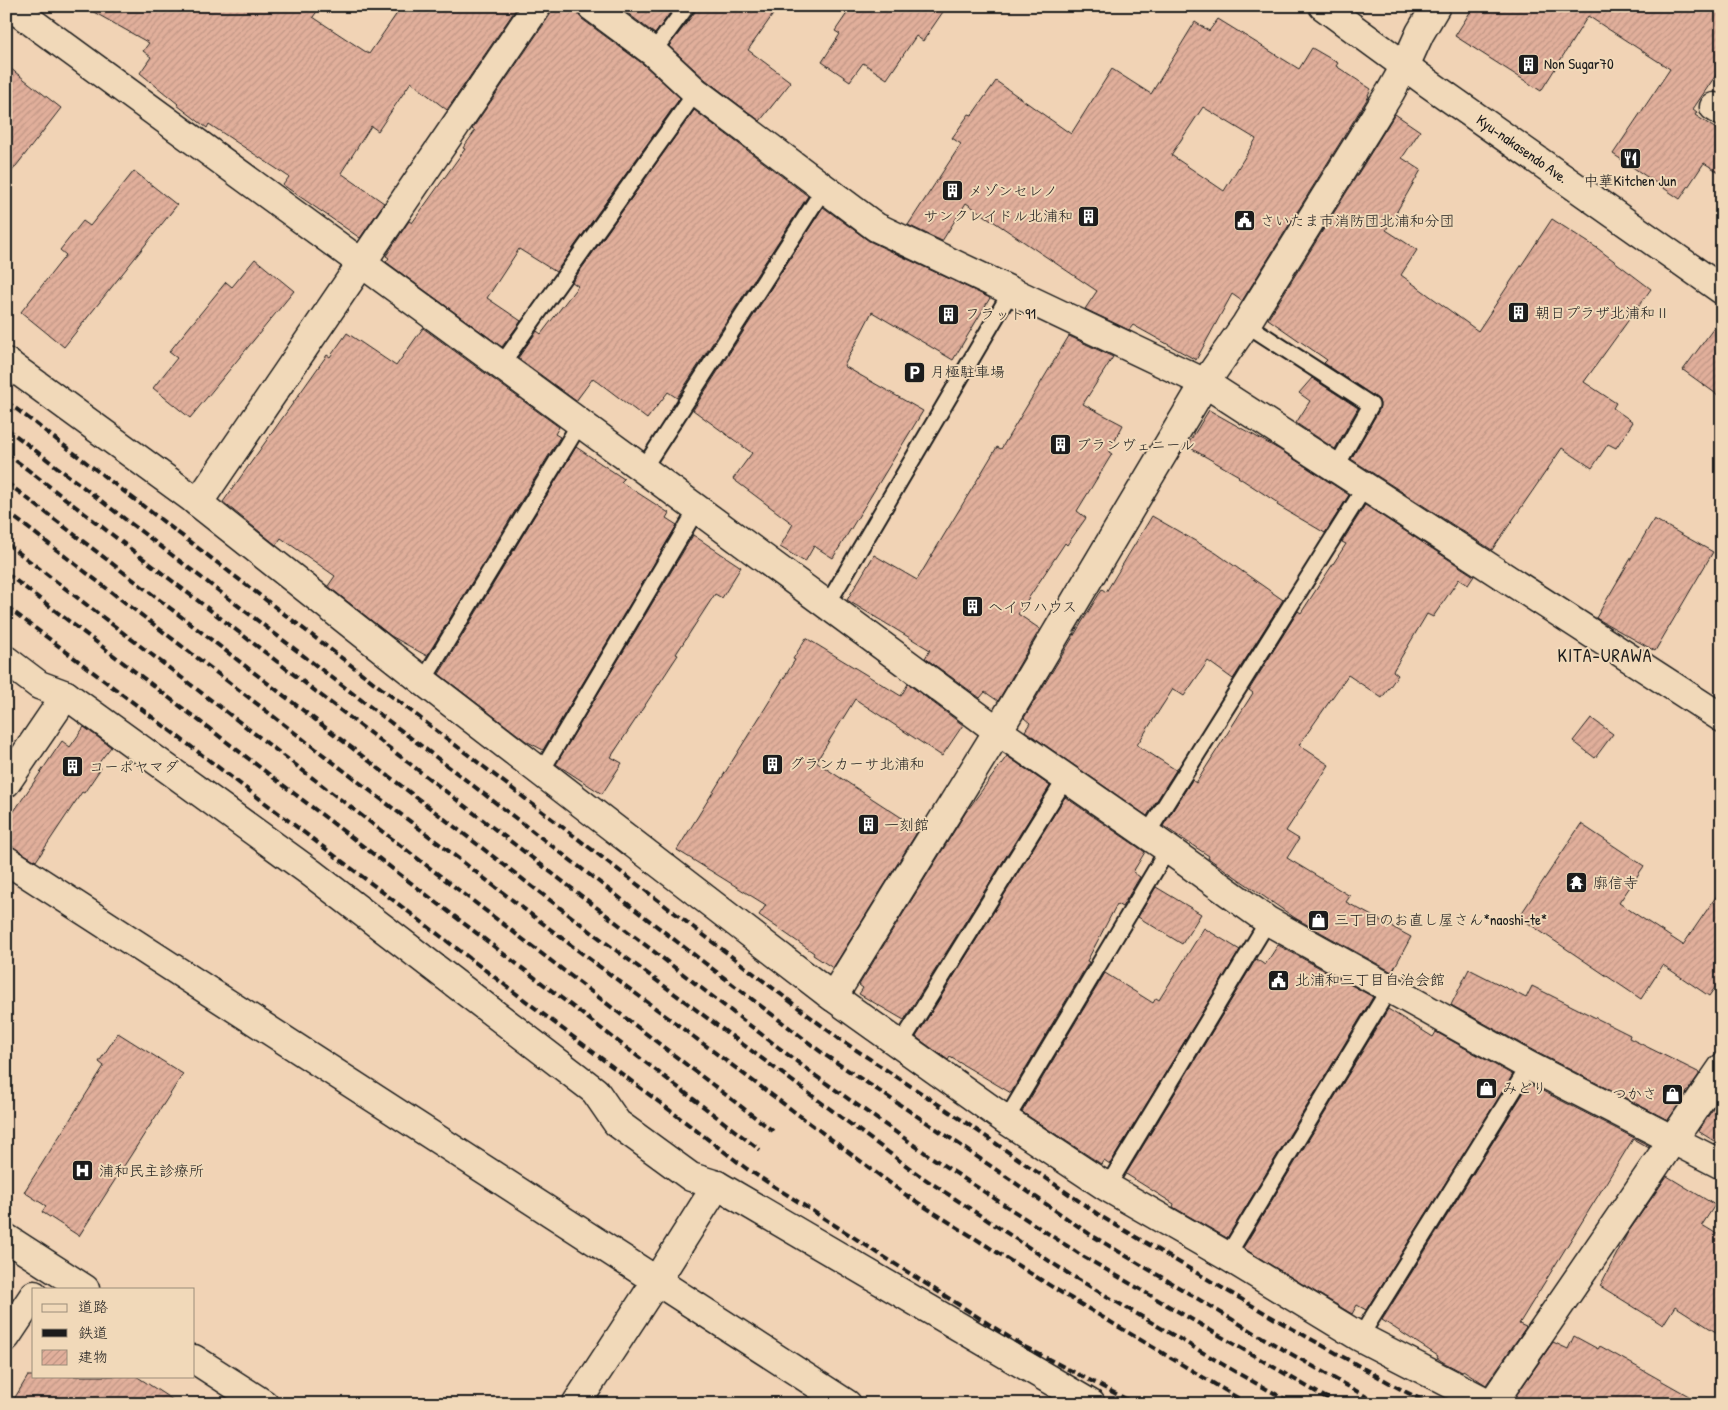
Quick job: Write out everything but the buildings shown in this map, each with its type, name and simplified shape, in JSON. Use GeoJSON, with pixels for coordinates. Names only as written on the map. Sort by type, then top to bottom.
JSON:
{"type":"FeatureCollection","features":[{"type":"Feature","properties":{"kind":"street"},"geometry":{"type":"LineString","coordinates":[[198,503],[537,6]]}},
{"type":"Feature","properties":{"kind":"street"},"geometry":{"type":"LineString","coordinates":[[591,6],[652,52],[696,92],[876,227],[1205,383],[1722,718]]}},
{"type":"Feature","properties":{"kind":"street","name":"Kyu-nakasendo Ave."},"geometry":{"type":"LineString","coordinates":[[1323,6],[1722,290]]}},
{"type":"Feature","properties":{"kind":"street"},"geometry":{"type":"LineString","coordinates":[[833,997],[998,731],[1205,383],[1246,324],[1405,66],[1420,33],[1436,6]]}},
{"type":"Feature","properties":{"kind":"street"},"geometry":{"type":"LineString","coordinates":[[8,7],[501,365],[998,731],[1268,921],[1529,1066],[1722,1165]]}},
{"type":"Feature","properties":{"kind":"street"},"geometry":{"type":"LineString","coordinates":[[6,362],[198,503],[423,681],[833,997],[1006,1120],[1107,1187],[1360,1337],[1491,1404],[1722,1068]]}},
{"type":"Feature","properties":{"kind":"street"},"geometry":{"type":"LineString","coordinates":[[6,660],[39,685],[66,695],[310,872],[595,1091],[617,1123],[691,1177],[717,1185],[1091,1404]]}},
{"type":"Feature","properties":{"kind":"street"},"geometry":{"type":"LineString","coordinates":[[6,783],[66,695]]}},
{"type":"Feature","properties":{"kind":"street"},"geometry":{"type":"LineString","coordinates":[[6,860],[847,1404]]}},
{"type":"Feature","properties":{"kind":"street"},"geometry":{"type":"LineString","coordinates":[[576,1404],[717,1185]]}},
{"type":"Feature","properties":{"kind":"street"},"geometry":{"type":"LineString","coordinates":[[6,1238],[45,1278],[81,1288]]}},
{"type":"Feature","properties":{"kind":"street"},"geometry":{"type":"LineString","coordinates":[[6,1337],[32,1298]]}},
{"type":"Feature","properties":{"kind":"street"},"geometry":{"type":"LineString","coordinates":[[195,1360],[264,1404]]}},
{"type":"Feature","properties":{"kind":"lane"},"geometry":{"type":"LineString","coordinates":[[652,52],[687,6]]}},
{"type":"Feature","properties":{"kind":"lane"},"geometry":{"type":"LineString","coordinates":[[501,365],[696,92]]}},
{"type":"Feature","properties":{"kind":"lane"},"geometry":{"type":"LineString","coordinates":[[643,469],[825,187]]}},
{"type":"Feature","properties":{"kind":"lane"},"geometry":{"type":"LineString","coordinates":[[827,605],[1012,290]]}},
{"type":"Feature","properties":{"kind":"lane"},"geometry":{"type":"LineString","coordinates":[[1246,324],[1371,405],[1336,467]]}},
{"type":"Feature","properties":{"kind":"lane"},"geometry":{"type":"LineString","coordinates":[[423,681],[580,423]]}},
{"type":"Feature","properties":{"kind":"lane"},"geometry":{"type":"LineString","coordinates":[[1006,1120],[1157,842],[1365,487]]}},
{"type":"Feature","properties":{"kind":"lane"},"geometry":{"type":"LineString","coordinates":[[541,772],[697,509]]}},
{"type":"Feature","properties":{"kind":"lane"},"geometry":{"type":"LineString","coordinates":[[900,1045],[1066,778]]}},
{"type":"Feature","properties":{"kind":"lane"},"geometry":{"type":"LineString","coordinates":[[1107,1187],[1268,921]]}},
{"type":"Feature","properties":{"kind":"lane"},"geometry":{"type":"LineString","coordinates":[[1226,1256],[1389,989]]}},
{"type":"Feature","properties":{"kind":"lane"},"geometry":{"type":"LineString","coordinates":[[1360,1337],[1529,1066]]}},
{"type":"Feature","properties":{"kind":"railway"},"geometry":{"type":"LineString","coordinates":[[6,401],[838,1038],[962,1120],[1102,1217],[1275,1319],[1430,1404]]}},
{"type":"Feature","properties":{"kind":"railway"},"geometry":{"type":"LineString","coordinates":[[6,428],[825,1055],[1091,1235],[1265,1339],[1379,1404]]}},
{"type":"Feature","properties":{"kind":"railway"},"geometry":{"type":"LineString","coordinates":[[6,453],[813,1074],[931,1157],[1081,1255],[1337,1404]]}},
{"type":"Feature","properties":{"kind":"railway"},"geometry":{"type":"LineString","coordinates":[[6,482],[594,934],[919,1175],[1069,1274],[1294,1404]]}},
{"type":"Feature","properties":{"kind":"railway"},"geometry":{"type":"LineString","coordinates":[[6,511],[580,952],[906,1195],[1057,1290],[1248,1404]]}},
{"type":"Feature","properties":{"kind":"railway"},"geometry":{"type":"LineString","coordinates":[[6,543],[773,1131]]}},
{"type":"Feature","properties":{"kind":"railway"},"geometry":{"type":"LineString","coordinates":[[6,573],[760,1150]]}},
{"type":"Feature","properties":{"kind":"railway"},"geometry":{"type":"LineString","coordinates":[[6,606],[747,1169],[1023,1346],[1136,1404]]}},
{"type":"Feature","properties":{"kind":"place","name":"Non Sugar70"},"geometry":{"type":"Point","coordinates":[1528,64]}},
{"type":"Feature","properties":{"kind":"place","name":"中華Kitchen Jun"},"geometry":{"type":"Point","coordinates":[1630,158]}},
{"type":"Feature","properties":{"kind":"place","name":"メゾンセレノ"},"geometry":{"type":"Point","coordinates":[952,191]}},
{"type":"Feature","properties":{"kind":"place","name":"サンクレイドル北浦和"},"geometry":{"type":"Point","coordinates":[1089,216]}},
{"type":"Feature","properties":{"kind":"place","name":"さいたま市消防団北浦和分団"},"geometry":{"type":"Point","coordinates":[1244,221]}},
{"type":"Feature","properties":{"kind":"place","name":"朝日プラザ北浦和Ⅱ"},"geometry":{"type":"Point","coordinates":[1519,313]}},
{"type":"Feature","properties":{"kind":"place","name":"フラット91"},"geometry":{"type":"Point","coordinates":[949,314]}},
{"type":"Feature","properties":{"kind":"place","name":"月極駐車場"},"geometry":{"type":"Point","coordinates":[914,372]}},
{"type":"Feature","properties":{"kind":"place","name":"ブランヴェニール"},"geometry":{"type":"Point","coordinates":[1060,445]}},
{"type":"Feature","properties":{"kind":"place","name":"ヘイワハウス"},"geometry":{"type":"Point","coordinates":[972,607]}},
{"type":"Feature","properties":{"kind":"place","name":"グランカーサ北浦和"},"geometry":{"type":"Point","coordinates":[773,764]}},
{"type":"Feature","properties":{"kind":"place","name":"コーポヤマダ"},"geometry":{"type":"Point","coordinates":[73,767]}},
{"type":"Feature","properties":{"kind":"place","name":"一刻館"},"geometry":{"type":"Point","coordinates":[868,825]}},
{"type":"Feature","properties":{"kind":"place","name":"廓信寺"},"geometry":{"type":"Point","coordinates":[1577,883]}},
{"type":"Feature","properties":{"kind":"place","name":"三丁目のお直し屋さん*naoshi-te*"},"geometry":{"type":"Point","coordinates":[1318,920]}},
{"type":"Feature","properties":{"kind":"place","name":"北浦和三丁目自治会館"},"geometry":{"type":"Point","coordinates":[1279,980]}},
{"type":"Feature","properties":{"kind":"place","name":"みどり"},"geometry":{"type":"Point","coordinates":[1486,1088]}},
{"type":"Feature","properties":{"kind":"place","name":"つかさ"},"geometry":{"type":"Point","coordinates":[1673,1094]}},
{"type":"Feature","properties":{"kind":"place","name":"浦和民主診療所"},"geometry":{"type":"Point","coordinates":[83,1171]}},
{"type":"Feature","properties":{"kind":"district","name":"KITA-URAWA"},"geometry":{"type":"Point","coordinates":[1605,656]}}]}
